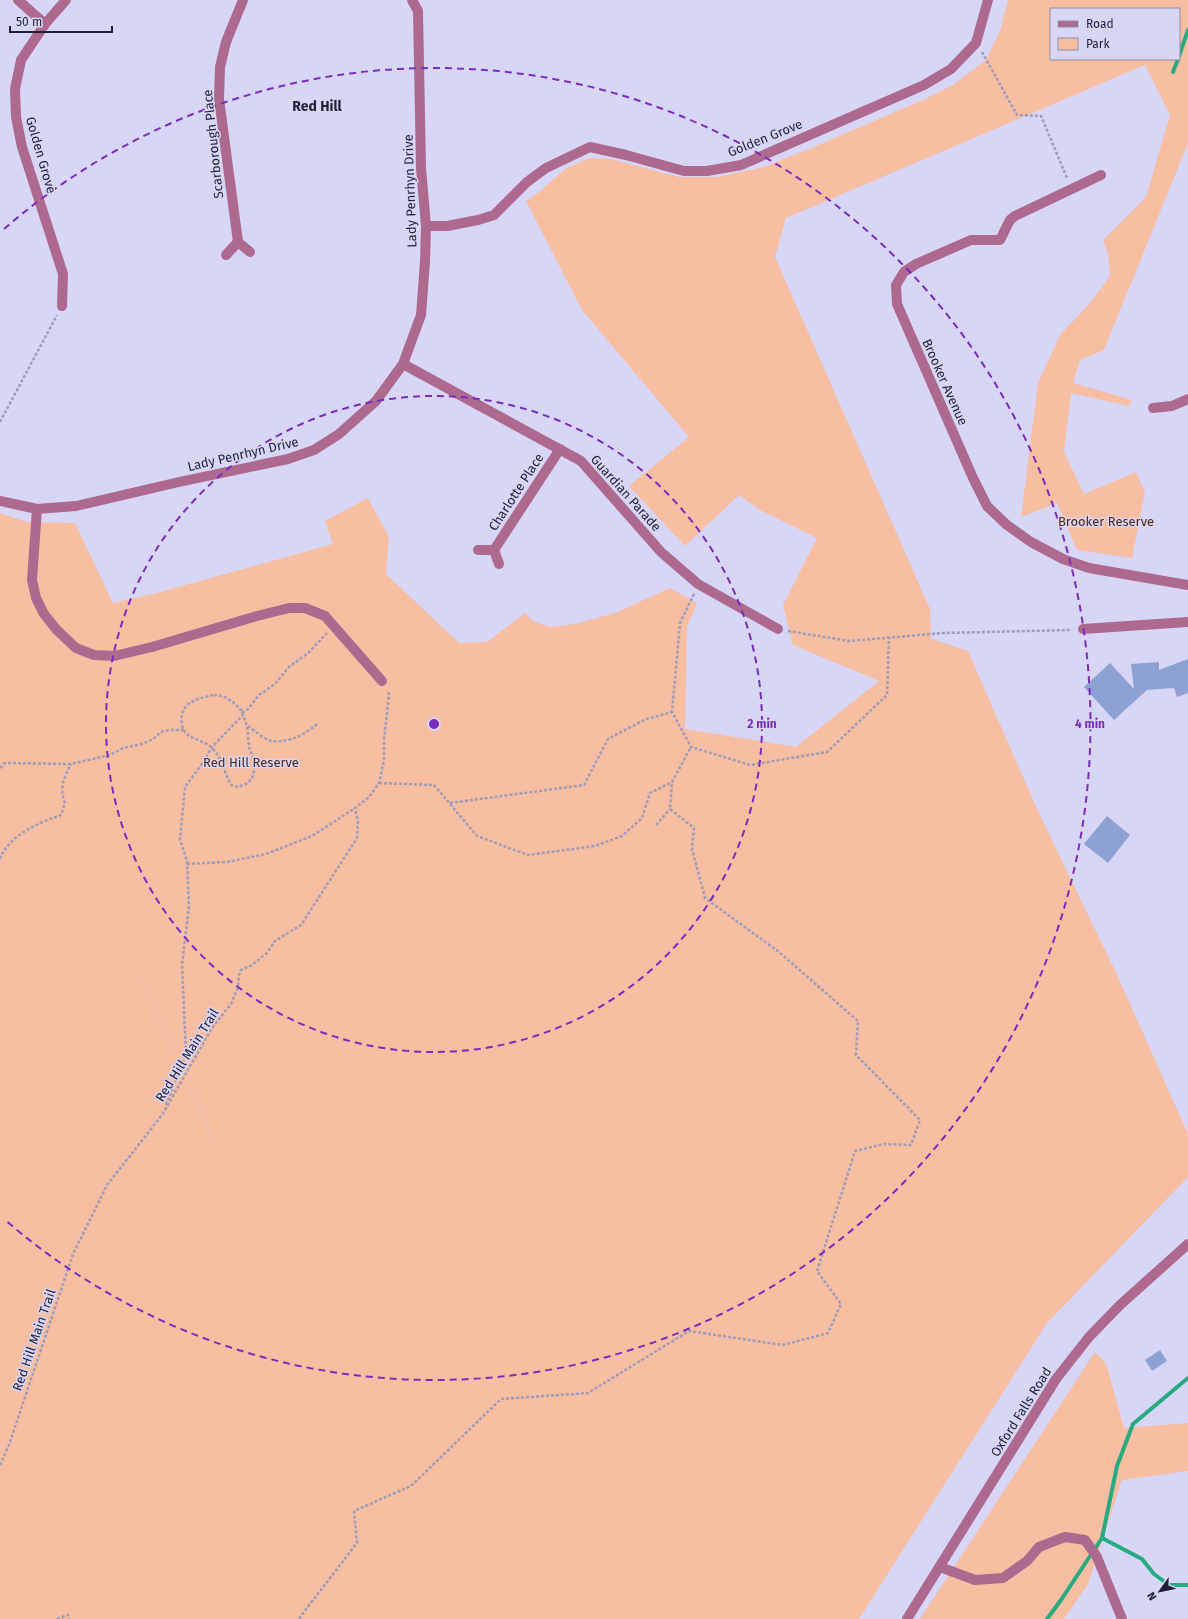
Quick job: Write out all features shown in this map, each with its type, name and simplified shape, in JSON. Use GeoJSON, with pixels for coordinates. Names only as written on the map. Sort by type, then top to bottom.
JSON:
{"type":"FeatureCollection","features":[{"type":"Feature","properties":{"kind":"street"},"geometry":{"type":"LineString","coordinates":[[18,0],[45,24]]}},
{"type":"Feature","properties":{"kind":"street","name":"Golden Grove"},"geometry":{"type":"LineString","coordinates":[[62,306],[63,274],[22,147],[16,117],[16,90],[21,60],[45,24],[66,0]]}},
{"type":"Feature","properties":{"kind":"street","name":"Scarborough Place"},"geometry":{"type":"LineString","coordinates":[[238,242],[219,99],[220,67],[226,42],[244,0]]}},
{"type":"Feature","properties":{"kind":"street","name":"Lady Penrhyn Drive"},"geometry":{"type":"LineString","coordinates":[[0,501],[37,510],[76,506],[179,482],[272,463],[314,450],[340,434],[376,401],[403,364],[421,315],[426,226],[421,168],[418,11],[412,0]]}},
{"type":"Feature","properties":{"kind":"street","name":"Golden Grove"},"geometry":{"type":"LineString","coordinates":[[426,226],[447,226],[478,220],[494,215],[527,182],[546,168],[590,147],[684,171],[707,171],[741,165],[924,85],[951,69],[976,43],[988,0]]}},
{"type":"Feature","properties":{"kind":"street","name":"Brooker Avenue"},"geometry":{"type":"LineString","coordinates":[[1101,175],[1015,216],[1010,220],[1000,240],[971,240],[916,264],[904,272],[896,285],[897,304],[973,478],[987,506],[1007,525],[1031,542],[1063,559],[1089,568],[1188,585]]}},
{"type":"Feature","properties":{"kind":"street"},"geometry":{"type":"LineString","coordinates":[[226,255],[238,242],[250,252]]}},
{"type":"Feature","properties":{"kind":"street","name":"Guardian Parade"},"geometry":{"type":"LineString","coordinates":[[403,364],[581,461],[661,552],[698,584],[778,630]]}},
{"type":"Feature","properties":{"kind":"street"},"geometry":{"type":"LineString","coordinates":[[1153,408],[1172,406],[1188,399]]}},
{"type":"Feature","properties":{"kind":"street","name":"Charlotte Place"},"geometry":{"type":"LineString","coordinates":[[494,550],[560,449]]}},
{"type":"Feature","properties":{"kind":"street"},"geometry":{"type":"LineString","coordinates":[[37,510],[32,580],[36,598],[44,614],[56,629],[76,648],[94,655],[114,656],[152,647],[257,616],[289,608],[305,608],[325,616],[382,681]]}},
{"type":"Feature","properties":{"kind":"street","name":"Charlotte Place"},"geometry":{"type":"LineString","coordinates":[[478,550],[494,550]]}},
{"type":"Feature","properties":{"kind":"street","name":"Charlotte Place"},"geometry":{"type":"LineString","coordinates":[[494,550],[499,564]]}},
{"type":"Feature","properties":{"kind":"street"},"geometry":{"type":"LineString","coordinates":[[1083,629],[1188,622]]}},
{"type":"Feature","properties":{"kind":"street","name":"Oxford Falls Road"},"geometry":{"type":"LineString","coordinates":[[907,1619],[1056,1379],[1089,1337],[1188,1244]]}},
{"type":"Feature","properties":{"kind":"street"},"geometry":{"type":"LineString","coordinates":[[940,1567],[975,1580],[1003,1578],[1027,1560],[1038,1547],[1065,1537],[1085,1540],[1097,1557],[1122,1619]]}},
{"type":"Feature","properties":{"kind":"path"},"geometry":{"type":"LineString","coordinates":[[976,43],[1017,115],[1041,116],[1072,190]]}},
{"type":"Feature","properties":{"kind":"path"},"geometry":{"type":"LineString","coordinates":[[0,422],[62,306]]}},
{"type":"Feature","properties":{"kind":"path"},"geometry":{"type":"LineString","coordinates":[[698,584],[680,623],[672,712],[691,747],[750,765],[826,752],[887,695],[889,638]]}},
{"type":"Feature","properties":{"kind":"path"},"geometry":{"type":"LineString","coordinates":[[162,1115],[186,1054],[182,965],[189,906],[187,864],[180,840],[185,787],[202,764],[212,747],[248,709],[259,695],[275,684],[289,667],[308,653],[335,627]]}},
{"type":"Feature","properties":{"kind":"path"},"geometry":{"type":"LineString","coordinates":[[778,630],[849,641],[944,633],[1083,629]]}},
{"type":"Feature","properties":{"kind":"path"},"geometry":{"type":"LineString","coordinates":[[187,864],[227,862],[266,854],[312,836],[369,797],[380,783],[384,760],[384,740],[389,695],[388,689],[382,681]]}},
{"type":"Feature","properties":{"kind":"path"},"geometry":{"type":"LineString","coordinates":[[214,695],[223,696],[233,702],[242,714],[247,726],[249,747],[255,761],[253,776],[248,783],[238,787],[231,785],[223,764],[212,747],[191,736],[184,730],[181,719],[183,710],[189,703],[214,695]]}},
{"type":"Feature","properties":{"kind":"path"},"geometry":{"type":"LineString","coordinates":[[449,803],[584,785],[608,739],[646,719],[672,712]]}},
{"type":"Feature","properties":{"kind":"path"},"geometry":{"type":"LineString","coordinates":[[247,726],[271,741],[291,739],[308,733],[317,724]]}},
{"type":"Feature","properties":{"kind":"path"},"geometry":{"type":"LineString","coordinates":[[0,768],[5,763],[71,764],[110,755],[123,748],[142,744],[153,739],[161,732],[169,730],[184,730]]}},
{"type":"Feature","properties":{"kind":"path"},"geometry":{"type":"LineString","coordinates":[[656,825],[670,809],[672,782],[691,747]]}},
{"type":"Feature","properties":{"kind":"path"},"geometry":{"type":"LineString","coordinates":[[0,858],[3,850],[10,842],[45,821],[61,815],[65,803],[62,795],[64,780],[71,764]]}},
{"type":"Feature","properties":{"kind":"path"},"geometry":{"type":"LineString","coordinates":[[380,783],[434,785],[477,836],[528,854],[595,846],[622,836],[642,818],[650,793],[672,782]]}},
{"type":"Feature","properties":{"kind":"path","name":"Red Hill Main Trail"},"geometry":{"type":"LineString","coordinates":[[0,1465],[9,1445],[73,1254],[107,1185],[162,1115],[212,1028],[231,1004],[238,987],[241,970],[252,965],[267,953],[275,941],[301,925],[357,838],[358,822],[355,808]]}},
{"type":"Feature","properties":{"kind":"path"},"geometry":{"type":"LineString","coordinates":[[300,1619],[357,1543],[354,1511],[410,1486],[502,1399],[588,1392],[689,1331],[783,1345],[828,1333],[841,1304],[817,1271],[855,1151],[884,1144],[911,1145],[920,1120],[856,1055],[858,1021],[779,952],[705,898],[692,849],[694,828],[670,809]]}},
{"type":"Feature","properties":{"kind":"path"},"geometry":{"type":"LineString","coordinates":[[57,1619],[68,1615],[69,1619]]}},
{"type":"Feature","properties":{"kind":"green space"},"geometry":{"type":"Polygon","coordinates":[[[1008,0],[1188,0],[1188,143],[1104,350],[1080,360],[1073,383],[1132,400],[1129,406],[1071,393],[1064,452],[1084,494],[1136,472],[1145,492],[1132,558],[1077,550],[1057,503],[1021,517],[1038,383],[1060,335],[1090,303],[1110,276],[1108,254],[1103,240],[1146,197],[1170,115],[1145,65],[786,218],[775,257],[930,609],[931,639],[968,651],[1037,809],[1118,977],[1188,1134],[1188,1177],[1047,1323],[859,1619],[0,1619],[0,513],[27,522],[75,523],[113,603],[153,594],[333,544],[325,521],[368,498],[389,537],[386,574],[459,643],[487,642],[525,613],[533,621],[550,627],[575,624],[615,613],[670,588],[697,603],[687,627],[685,729],[796,747],[879,681],[793,645],[783,605],[817,538],[760,510],[739,495],[685,546],[629,486],[689,437],[582,310],[526,201],[539,192],[565,169],[589,158],[610,159],[679,177],[717,177],[764,167],[923,100],[953,85],[986,60],[1000,31],[1008,0]],[[129,950],[214,1142],[214,1141],[129,950]]]}},
{"type":"Feature","properties":{"kind":"green space"},"geometry":{"type":"Polygon","coordinates":[[[1095,1352],[1106,1363],[1124,1428],[1188,1423],[1188,1471],[1122,1480],[1088,1584],[1064,1619],[920,1619],[1095,1352]]]}},
{"type":"Feature","properties":{"kind":"building"},"geometry":{"type":"Polygon","coordinates":[[[1188,659],[1188,693],[1177,697],[1174,688],[1147,690],[1114,720],[1084,687],[1110,663],[1134,689],[1131,664],[1159,662],[1159,670],[1188,659]]]}},
{"type":"Feature","properties":{"kind":"building"},"geometry":{"type":"Polygon","coordinates":[[[1107,816],[1130,835],[1108,863],[1084,844],[1107,816]]]}},
{"type":"Feature","properties":{"kind":"building"},"geometry":{"type":"Polygon","coordinates":[[[1160,1350],[1167,1361],[1152,1371],[1145,1360],[1160,1350]]]}},
{"type":"Feature","properties":{"kind":"waterway"},"geometry":{"type":"LineString","coordinates":[[1180,53],[1188,30]]}},
{"type":"Feature","properties":{"kind":"waterway"},"geometry":{"type":"LineString","coordinates":[[1173,72],[1178,60]]}},
{"type":"Feature","properties":{"kind":"waterway"},"geometry":{"type":"LineString","coordinates":[[1047,1619],[1102,1538],[1117,1466],[1133,1424],[1188,1378]]}},
{"type":"Feature","properties":{"kind":"waterway"},"geometry":{"type":"LineString","coordinates":[[1102,1538],[1142,1559],[1154,1574],[1169,1585],[1188,1585]]}},
{"type":"Feature","properties":{"kind":"district","name":"Red Hill"},"geometry":{"type":"Point","coordinates":[317,106]}},
{"type":"Feature","properties":{"kind":"park label","name":"Brooker Reserve"},"geometry":{"type":"Point","coordinates":[1106,521]}},
{"type":"Feature","properties":{"kind":"park label","name":"Red Hill Reserve"},"geometry":{"type":"Point","coordinates":[251,762]}}]}
